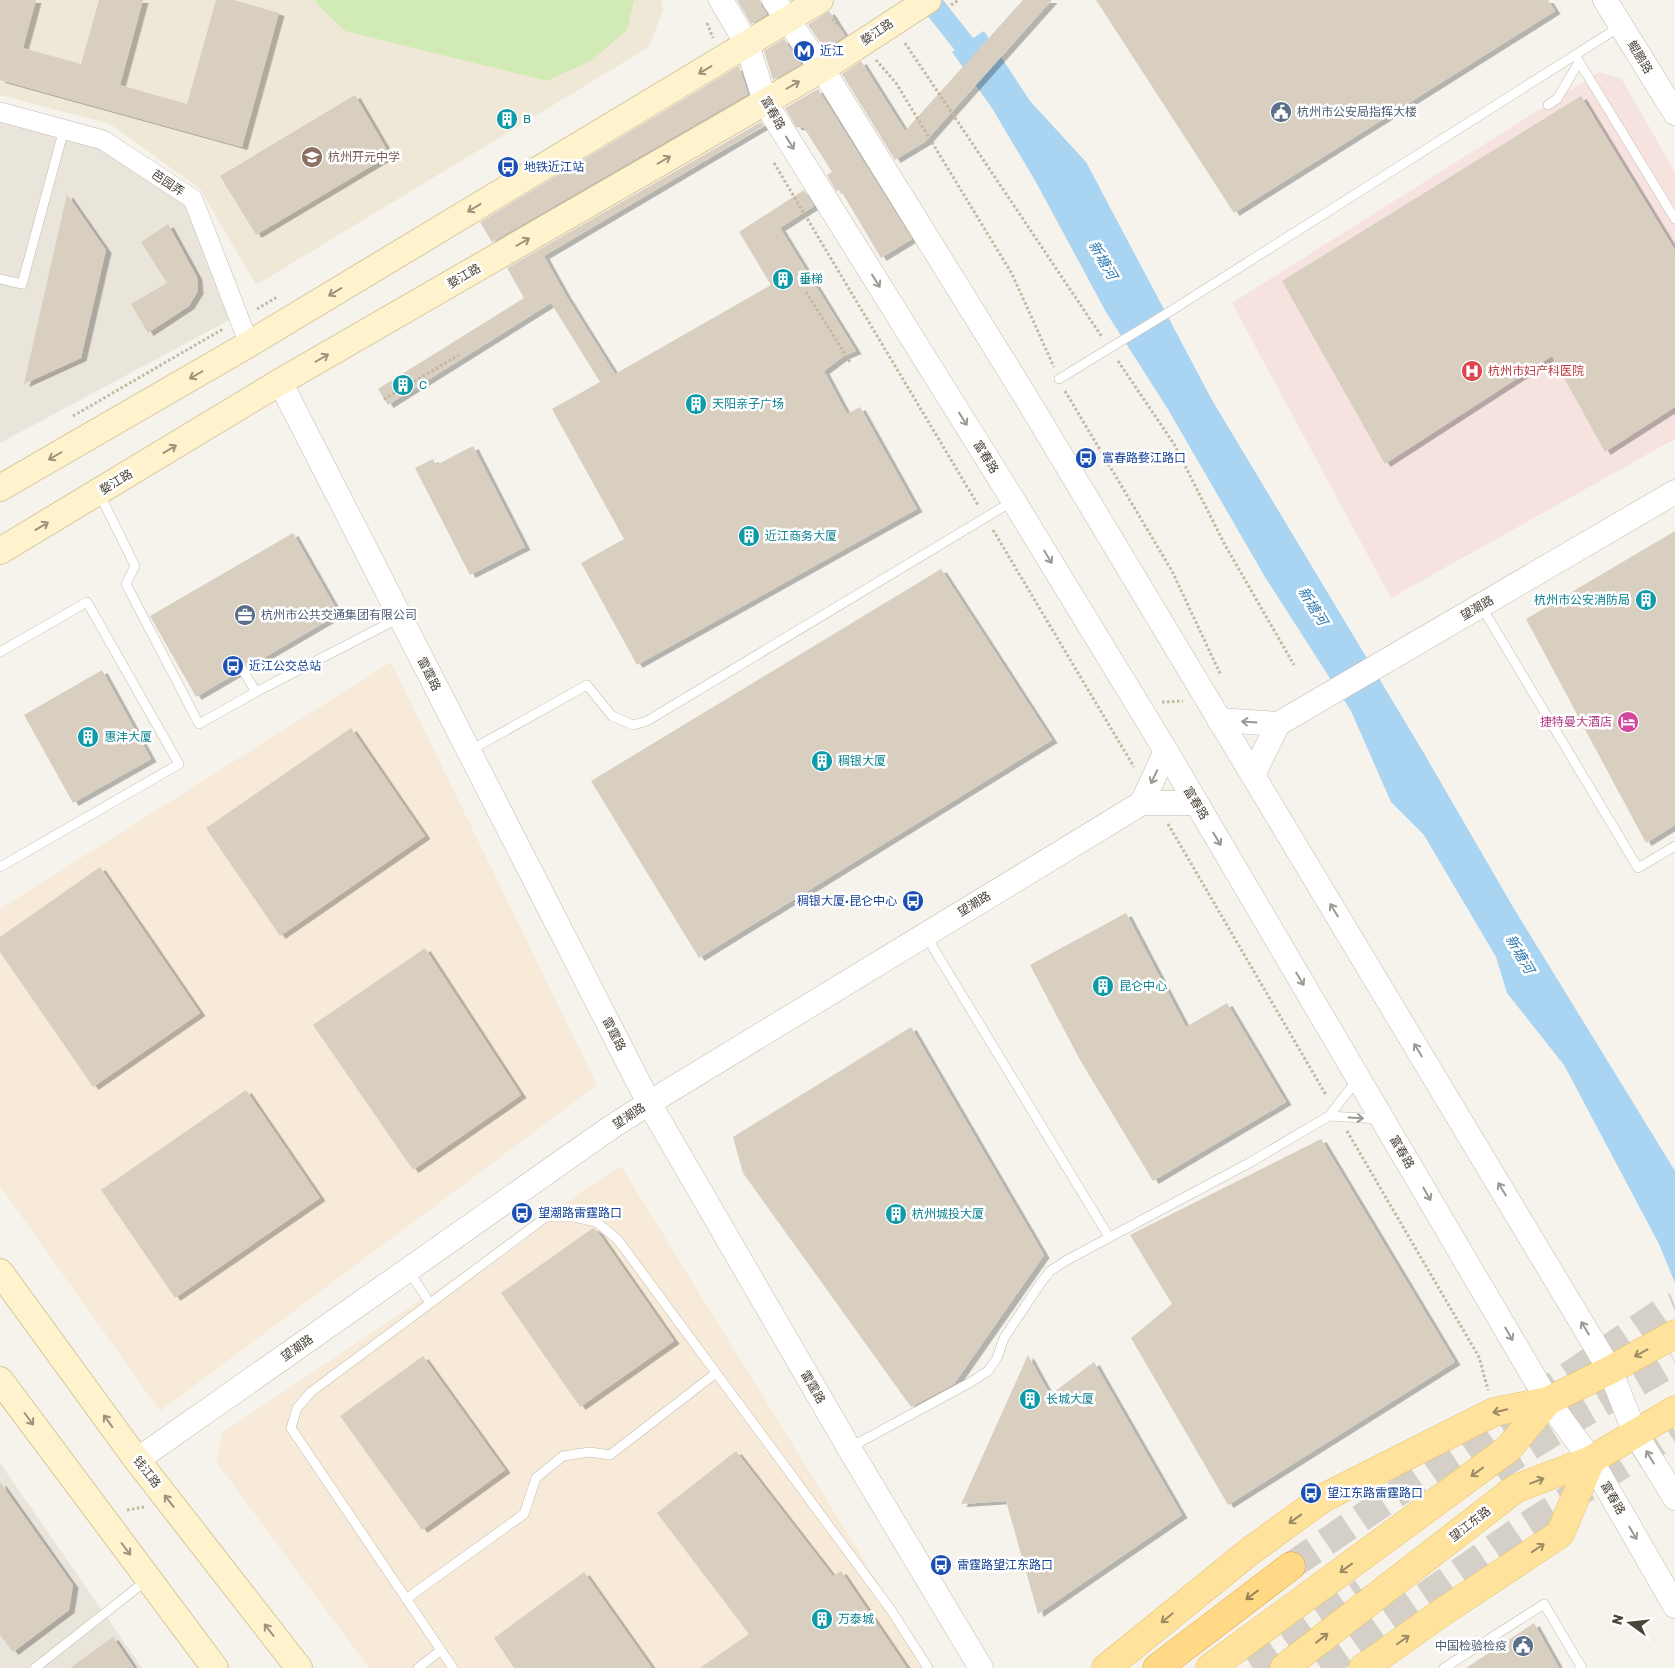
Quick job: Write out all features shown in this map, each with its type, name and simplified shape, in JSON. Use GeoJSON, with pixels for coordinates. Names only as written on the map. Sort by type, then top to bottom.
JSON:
{"type":"FeatureCollection","features":[{"type":"Feature","properties":{"kind":"highway"},"geometry":{"type":"LineString","coordinates":[[1157,1668],[1291,1566]]}},
{"type":"Feature","properties":{"kind":"main road"},"geometry":{"type":"LineString","coordinates":[[0,488],[249,344],[723,59],[747,44],[780,10],[817,2]]}},
{"type":"Feature","properties":{"kind":"main road","name":"婺江路"},"geometry":{"type":"LineString","coordinates":[[0,551],[280,382],[822,69],[860,44],[929,6]]}},
{"type":"Feature","properties":{"kind":"main road","name":"钱江路"},"geometry":{"type":"LineString","coordinates":[[0,1272],[137,1460],[299,1668]]}},
{"type":"Feature","properties":{"kind":"main road"},"geometry":{"type":"LineString","coordinates":[[1106,1668],[1249,1552],[1323,1498],[1494,1412],[1548,1401],[1610,1370],[1673,1335]]}},
{"type":"Feature","properties":{"kind":"main road"},"geometry":{"type":"LineString","coordinates":[[0,1380],[215,1668]]}},
{"type":"Feature","properties":{"kind":"main road"},"geometry":{"type":"LineString","coordinates":[[1210,1668],[1508,1449],[1548,1401]]}},
{"type":"Feature","properties":{"kind":"main road","name":"望江东路"},"geometry":{"type":"LineString","coordinates":[[1284,1668],[1515,1489],[1591,1460],[1635,1432],[1675,1410]]}},
{"type":"Feature","properties":{"kind":"main road"},"geometry":{"type":"LineString","coordinates":[[1364,1668],[1444,1611],[1560,1534],[1591,1460]]}},
{"type":"Feature","properties":{"kind":"street","name":"富春路"},"geometry":{"type":"LineString","coordinates":[[720,0],[747,44],[765,102],[1013,500],[1166,751],[1548,1401],[1591,1460],[1675,1606]]}},
{"type":"Feature","properties":{"kind":"street","name":"鲲鹏路"},"geometry":{"type":"LineString","coordinates":[[1606,0],[1675,114]]}},
{"type":"Feature","properties":{"kind":"street"},"geometry":{"type":"LineString","coordinates":[[780,10],[822,69],[1027,399],[1610,1370],[1635,1432],[1675,1498]]}},
{"type":"Feature","properties":{"kind":"street","name":"芭园弄"},"geometry":{"type":"LineString","coordinates":[[0,112],[103,140],[193,199],[249,344]]}},
{"type":"Feature","properties":{"kind":"street","name":"雷霆路"},"geometry":{"type":"LineString","coordinates":[[280,382],[649,1102],[849,1448],[981,1668]]}},
{"type":"Feature","properties":{"kind":"street","name":"望潮路"},"geometry":{"type":"LineString","coordinates":[[1288,718],[1675,492]]}},
{"type":"Feature","properties":{"kind":"street"},"geometry":{"type":"LineString","coordinates":[[1219,720],[1288,718]]}},
{"type":"Feature","properties":{"kind":"street"},"geometry":{"type":"LineString","coordinates":[[1253,775],[1288,718]]}},
{"type":"Feature","properties":{"kind":"street"},"geometry":{"type":"LineString","coordinates":[[1166,751],[1142,803],[1196,803]]}},
{"type":"Feature","properties":{"kind":"street","name":"望潮路"},"geometry":{"type":"LineString","coordinates":[[137,1460],[649,1102],[1142,803]]}},
{"type":"Feature","properties":{"kind":"lane"},"geometry":{"type":"LineString","coordinates":[[1059,379],[1577,58],[1622,26]]}},
{"type":"Feature","properties":{"kind":"lane"},"geometry":{"type":"LineString","coordinates":[[1548,105],[1557,99],[1577,58]]}},
{"type":"Feature","properties":{"kind":"lane"},"geometry":{"type":"LineString","coordinates":[[1577,58],[1672,204],[1675,219]]}},
{"type":"Feature","properties":{"kind":"lane"},"geometry":{"type":"LineString","coordinates":[[0,279],[22,284],[64,130]]}},
{"type":"Feature","properties":{"kind":"lane"},"geometry":{"type":"LineString","coordinates":[[98,493],[135,566],[126,584],[199,724],[256,692],[400,618]]}},
{"type":"Feature","properties":{"kind":"lane"},"geometry":{"type":"LineString","coordinates":[[468,751],[587,685],[612,716],[633,725],[647,720],[1013,500]]}},
{"type":"Feature","properties":{"kind":"lane"},"geometry":{"type":"LineString","coordinates":[[0,652],[87,602],[179,764],[0,867]]}},
{"type":"Feature","properties":{"kind":"lane"},"geometry":{"type":"LineString","coordinates":[[1481,606],[1638,868],[1675,846]]}},
{"type":"Feature","properties":{"kind":"lane"},"geometry":{"type":"LineString","coordinates":[[237,661],[256,692]]}},
{"type":"Feature","properties":{"kind":"lane"},"geometry":{"type":"LineString","coordinates":[[924,934],[1109,1237]]}},
{"type":"Feature","properties":{"kind":"lane"},"geometry":{"type":"LineString","coordinates":[[849,1448],[988,1371],[997,1358],[1004,1338],[1050,1271],[1109,1237],[1249,1163],[1329,1116],[1358,1078]]}},
{"type":"Feature","properties":{"kind":"lane"},"geometry":{"type":"LineString","coordinates":[[1329,1116],[1382,1119]]}},
{"type":"Feature","properties":{"kind":"lane"},"geometry":{"type":"LineString","coordinates":[[453,1668],[291,1428],[297,1408],[311,1392],[430,1303],[546,1218],[574,1217],[598,1223],[618,1240],[892,1610],[928,1668]]}},
{"type":"Feature","properties":{"kind":"lane"},"geometry":{"type":"LineString","coordinates":[[408,1270],[430,1303]]}},
{"type":"Feature","properties":{"kind":"lane"},"geometry":{"type":"LineString","coordinates":[[406,1599],[524,1514],[536,1478],[563,1456],[590,1452],[610,1455],[716,1373]]}},
{"type":"Feature","properties":{"kind":"lane"},"geometry":{"type":"LineString","coordinates":[[35,1668],[148,1579]]}},
{"type":"Feature","properties":{"kind":"lane"},"geometry":{"type":"LineString","coordinates":[[1444,1668],[1544,1604],[1582,1668]]}},
{"type":"Feature","properties":{"kind":"lane"},"geometry":{"type":"LineString","coordinates":[[418,1668],[440,1651]]}},
{"type":"Feature","properties":{"kind":"path"},"geometry":{"type":"LineString","coordinates":[[929,6],[959,0]]}},
{"type":"Feature","properties":{"kind":"path"},"geometry":{"type":"LineString","coordinates":[[817,2],[896,83],[1012,274],[1069,400],[1172,571],[1221,674]]}},
{"type":"Feature","properties":{"kind":"path"},"geometry":{"type":"LineString","coordinates":[[704,16],[723,59]]}},
{"type":"Feature","properties":{"kind":"path"},"geometry":{"type":"LineString","coordinates":[[772,160],[980,509]]}},
{"type":"Feature","properties":{"kind":"path"},"geometry":{"type":"LineString","coordinates":[[806,292],[850,362]]}},
{"type":"Feature","properties":{"kind":"path"},"geometry":{"type":"LineString","coordinates":[[384,399],[459,355]]}},
{"type":"Feature","properties":{"kind":"path"},"geometry":{"type":"LineString","coordinates":[[990,526],[1137,773]]}},
{"type":"Feature","properties":{"kind":"path"},"geometry":{"type":"LineString","coordinates":[[1162,702],[1185,701]]}},
{"type":"Feature","properties":{"kind":"path"},"geometry":{"type":"LineString","coordinates":[[1168,824],[1329,1099]]}},
{"type":"Feature","properties":{"kind":"path"},"geometry":{"type":"LineString","coordinates":[[1344,1125],[1479,1357],[1494,1412]]}},
{"type":"Feature","properties":{"kind":"path"},"geometry":{"type":"LineString","coordinates":[[127,1510],[147,1507]]}},
{"type":"Feature","properties":{"kind":"shaded area","name":"杭州开元中学"},"geometry":{"type":"Polygon","coordinates":[[[0,0],[661,0],[663,10],[649,47],[256,285],[200,189],[110,124],[0,95],[0,0]]]}},
{"type":"Feature","properties":{"kind":"shaded area","name":"杭州市妇产科医院"},"geometry":{"type":"Polygon","coordinates":[[[1599,72],[1621,78],[1675,172],[1675,439],[1391,598],[1232,303],[1599,72]]]}},
{"type":"Feature","properties":{"kind":"shaded area"},"geometry":{"type":"Polygon","coordinates":[[[0,113],[64,129],[193,199],[246,311],[0,443],[0,113]]]}},
{"type":"Feature","properties":{"kind":"shaded area"},"geometry":{"type":"Polygon","coordinates":[[[391,662],[597,1085],[160,1411],[0,1186],[0,909],[391,662]]]}},
{"type":"Feature","properties":{"kind":"shaded area"},"geometry":{"type":"Polygon","coordinates":[[[621,1166],[873,1575],[935,1668],[369,1668],[217,1463],[222,1433],[621,1166]]]}},
{"type":"Feature","properties":{"kind":"shaded area"},"geometry":{"type":"Polygon","coordinates":[[[0,1463],[142,1668],[0,1668],[0,1463]]]}},
{"type":"Feature","properties":{"kind":"green space"},"geometry":{"type":"Polygon","coordinates":[[[315,0],[634,0],[627,30],[592,60],[547,81],[345,31],[315,0]]]}},
{"type":"Feature","properties":{"kind":"water"},"geometry":{"type":"Polygon","coordinates":[[[984,31],[1030,101],[1086,162],[1212,400],[1422,750],[1513,907],[1675,1171],[1675,1283],[1659,1244],[1564,1065],[1507,993],[1496,957],[1424,835],[1391,802],[1351,711],[1265,577],[1169,411],[1106,312],[1037,184],[992,108],[952,52],[984,31]]]}},
{"type":"Feature","properties":{"kind":"building"},"geometry":{"type":"Polygon","coordinates":[[[0,0],[36,0],[23,48],[81,64],[99,0],[143,0],[120,85],[187,104],[216,0],[234,0],[279,13],[242,147],[0,80],[0,0]]]}},
{"type":"Feature","properties":{"kind":"building"},"geometry":{"type":"Polygon","coordinates":[[[737,0],[760,0],[767,14],[751,24],[737,0]]]}},
{"type":"Feature","properties":{"kind":"building"},"geometry":{"type":"Polygon","coordinates":[[[1023,0],[1052,0],[925,142],[895,160],[842,74],[861,61],[905,131],[1023,0]]]}},
{"type":"Feature","properties":{"kind":"building","name":"杭州市公安局指挥大楼"},"geometry":{"type":"Polygon","coordinates":[[[1096,0],[1548,0],[1555,11],[1234,213],[1096,0]]]}},
{"type":"Feature","properties":{"kind":"building"},"geometry":{"type":"Polygon","coordinates":[[[829,11],[845,36],[825,49],[808,25],[829,11]]]}},
{"type":"Feature","properties":{"kind":"building"},"geometry":{"type":"Polygon","coordinates":[[[784,39],[801,64],[773,80],[764,51],[784,39]]]}},
{"type":"Feature","properties":{"kind":"building"},"geometry":{"type":"Polygon","coordinates":[[[739,66],[748,94],[492,242],[480,222],[739,66]]]}},
{"type":"Feature","properties":{"kind":"building"},"geometry":{"type":"Polygon","coordinates":[[[818,89],[912,239],[881,258],[840,189],[836,191],[827,175],[832,172],[804,128],[796,127],[785,108],[818,89]]]}},
{"type":"Feature","properties":{"kind":"building"},"geometry":{"type":"Polygon","coordinates":[[[355,95],[390,155],[256,235],[220,176],[355,95]]]}},
{"type":"Feature","properties":{"kind":"building","name":"杭州市妇产科医院"},"geometry":{"type":"Polygon","coordinates":[[[1581,96],[1675,250],[1675,407],[1605,452],[1552,356],[1385,464],[1282,281],[1581,96]]]}},
{"type":"Feature","properties":{"kind":"building"},"geometry":{"type":"Polygon","coordinates":[[[761,122],[764,126],[544,256],[565,294],[615,374],[771,285],[739,232],[804,190],[814,206],[780,228],[856,351],[844,356],[824,371],[847,414],[860,407],[917,509],[637,665],[581,563],[624,539],[552,409],[600,382],[551,303],[388,405],[378,389],[524,298],[507,268],[761,122]]]}},
{"type":"Feature","properties":{"kind":"building"},"geometry":{"type":"Polygon","coordinates":[[[67,194],[106,250],[81,358],[24,384],[67,194]]]}},
{"type":"Feature","properties":{"kind":"building"},"geometry":{"type":"Polygon","coordinates":[[[168,224],[197,277],[198,291],[189,306],[148,333],[131,304],[167,283],[141,242],[168,224]]]}},
{"type":"Feature","properties":{"kind":"building"},"geometry":{"type":"Polygon","coordinates":[[[473,446],[525,547],[470,575],[415,468],[433,459],[436,465],[473,446]]]}},
{"type":"Feature","properties":{"kind":"building","name":"捷特曼大酒店"},"geometry":{"type":"Polygon","coordinates":[[[1675,531],[1675,825],[1646,843],[1526,619],[1675,531]]]}},
{"type":"Feature","properties":{"kind":"building","name":"杭州市公共交通集团有限公司"},"geometry":{"type":"Polygon","coordinates":[[[293,533],[339,614],[248,667],[240,656],[234,655],[231,662],[237,673],[196,697],[150,616],[293,533]]]}},
{"type":"Feature","properties":{"kind":"building","name":"稠银大厦"},"geometry":{"type":"Polygon","coordinates":[[[941,569],[1052,740],[699,958],[591,781],[941,569]]]}},
{"type":"Feature","properties":{"kind":"building","name":"惠沣大厦"},"geometry":{"type":"Polygon","coordinates":[[[102,670],[151,759],[73,803],[24,715],[102,670]]]}},
{"type":"Feature","properties":{"kind":"building"},"geometry":{"type":"Polygon","coordinates":[[[351,728],[425,836],[280,936],[206,828],[351,728]]]}},
{"type":"Feature","properties":{"kind":"building"},"geometry":{"type":"Polygon","coordinates":[[[100,867],[200,1013],[93,1087],[0,952],[0,937],[100,867]]]}},
{"type":"Feature","properties":{"kind":"building"},"geometry":{"type":"Polygon","coordinates":[[[1126,913],[1186,1027],[1227,1003],[1286,1102],[1153,1181],[1080,1060],[1030,965],[1126,913]]]}},
{"type":"Feature","properties":{"kind":"building"},"geometry":{"type":"Polygon","coordinates":[[[425,948],[521,1095],[413,1170],[313,1025],[425,948]]]}},
{"type":"Feature","properties":{"kind":"building","name":"杭州城投大厦"},"geometry":{"type":"Polygon","coordinates":[[[911,1027],[1044,1255],[954,1384],[911,1407],[743,1173],[733,1137],[911,1027]]]}},
{"type":"Feature","properties":{"kind":"building"},"geometry":{"type":"Polygon","coordinates":[[[246,1090],[320,1198],[175,1298],[101,1190],[246,1090]]]}},
{"type":"Feature","properties":{"kind":"building"},"geometry":{"type":"Polygon","coordinates":[[[1321,1139],[1455,1362],[1228,1505],[1131,1338],[1172,1304],[1130,1235],[1321,1139]]]}},
{"type":"Feature","properties":{"kind":"building"},"geometry":{"type":"Polygon","coordinates":[[[593,1228],[598,1232],[674,1341],[580,1407],[501,1293],[593,1228]]]}},
{"type":"Feature","properties":{"kind":"building"},"geometry":{"type":"Polygon","coordinates":[[[1028,1355],[1050,1395],[1094,1362],[1182,1515],[1038,1614],[1006,1501],[961,1504],[1028,1355]]]}},
{"type":"Feature","properties":{"kind":"building"},"geometry":{"type":"Polygon","coordinates":[[[423,1356],[505,1470],[422,1530],[340,1416],[423,1356]]]}},
{"type":"Feature","properties":{"kind":"building"},"geometry":{"type":"Polygon","coordinates":[[[736,1451],[833,1576],[841,1571],[907,1668],[700,1668],[749,1634],[657,1513],[736,1451]]]}},
{"type":"Feature","properties":{"kind":"building"},"geometry":{"type":"Polygon","coordinates":[[[0,1482],[73,1585],[69,1610],[13,1652],[0,1635],[0,1482]]]}},
{"type":"Feature","properties":{"kind":"building"},"geometry":{"type":"Polygon","coordinates":[[[584,1572],[652,1668],[514,1668],[494,1638],[584,1572]]]}},
{"type":"Feature","properties":{"kind":"building","name":"中国检验检疫"},"geometry":{"type":"Polygon","coordinates":[[[1534,1623],[1559,1668],[1466,1668],[1534,1623]]]}},
{"type":"Feature","properties":{"kind":"building"},"geometry":{"type":"Polygon","coordinates":[[[113,1637],[134,1668],[70,1668],[113,1637]]]}},
{"type":"Feature","properties":{"kind":"waterway","name":"新塘河"},"geometry":{"type":"LineString","coordinates":[[929,0],[983,68]]}},
{"type":"Feature","properties":{"kind":"tunnel"},"geometry":{"type":"LineString","coordinates":[[1291,1566],[1663,1311],[1675,1306]]}},
{"type":"Feature","properties":{"kind":"tunnel"},"geometry":{"type":"LineString","coordinates":[[1494,1469],[1581,1415],[1675,1361]]}},
{"type":"Feature","properties":{"kind":"tunnel"},"geometry":{"type":"LineString","coordinates":[[1321,1668],[1520,1530],[1675,1431]]}},
{"type":"Feature","properties":{"kind":"tunnel"},"geometry":{"type":"LineString","coordinates":[[1253,1668],[1363,1592]]}},
{"type":"Feature","properties":{"kind":"place","name":"近江"},"geometry":{"type":"Point","coordinates":[804,51]}},
{"type":"Feature","properties":{"kind":"place","name":"杭州市公安局指挥大楼"},"geometry":{"type":"Point","coordinates":[1281,112]}},
{"type":"Feature","properties":{"kind":"place","name":"B"},"geometry":{"type":"Point","coordinates":[507,119]}},
{"type":"Feature","properties":{"kind":"place","name":"杭州开元中学"},"geometry":{"type":"Point","coordinates":[312,157]}},
{"type":"Feature","properties":{"kind":"place","name":"地铁近江站"},"geometry":{"type":"Point","coordinates":[508,167]}},
{"type":"Feature","properties":{"kind":"place","name":"垂梯"},"geometry":{"type":"Point","coordinates":[783,279]}},
{"type":"Feature","properties":{"kind":"place","name":"杭州市妇产科医院"},"geometry":{"type":"Point","coordinates":[1472,371]}},
{"type":"Feature","properties":{"kind":"place","name":"C"},"geometry":{"type":"Point","coordinates":[403,385]}},
{"type":"Feature","properties":{"kind":"place","name":"天阳亲子广场"},"geometry":{"type":"Point","coordinates":[696,404]}},
{"type":"Feature","properties":{"kind":"place","name":"富春路婺江路口"},"geometry":{"type":"Point","coordinates":[1086,458]}},
{"type":"Feature","properties":{"kind":"place","name":"近江商务大厦"},"geometry":{"type":"Point","coordinates":[749,536]}},
{"type":"Feature","properties":{"kind":"place","name":"杭州市公安消防局"},"geometry":{"type":"Point","coordinates":[1646,600]}},
{"type":"Feature","properties":{"kind":"place","name":"杭州市公共交通集团有限公司"},"geometry":{"type":"Point","coordinates":[245,615]}},
{"type":"Feature","properties":{"kind":"place","name":"近江公交总站"},"geometry":{"type":"Point","coordinates":[233,666]}},
{"type":"Feature","properties":{"kind":"place","name":"捷特曼大酒店"},"geometry":{"type":"Point","coordinates":[1628,722]}},
{"type":"Feature","properties":{"kind":"place","name":"惠沣大厦"},"geometry":{"type":"Point","coordinates":[88,737]}},
{"type":"Feature","properties":{"kind":"place","name":"稠银大厦"},"geometry":{"type":"Point","coordinates":[822,761]}},
{"type":"Feature","properties":{"kind":"place","name":"稠银大厦·昆仑中心"},"geometry":{"type":"Point","coordinates":[913,901]}},
{"type":"Feature","properties":{"kind":"place","name":"昆仑中心"},"geometry":{"type":"Point","coordinates":[1103,986]}},
{"type":"Feature","properties":{"kind":"place","name":"望潮路雷霆路口"},"geometry":{"type":"Point","coordinates":[522,1213]}},
{"type":"Feature","properties":{"kind":"place","name":"杭州城投大厦"},"geometry":{"type":"Point","coordinates":[896,1214]}},
{"type":"Feature","properties":{"kind":"place","name":"长城大厦"},"geometry":{"type":"Point","coordinates":[1030,1399]}},
{"type":"Feature","properties":{"kind":"place","name":"望江东路雷霆路口"},"geometry":{"type":"Point","coordinates":[1311,1493]}},
{"type":"Feature","properties":{"kind":"place","name":"雷霆路望江东路口"},"geometry":{"type":"Point","coordinates":[941,1565]}},
{"type":"Feature","properties":{"kind":"place","name":"万泰城"},"geometry":{"type":"Point","coordinates":[822,1619]}},
{"type":"Feature","properties":{"kind":"place","name":"中国检验检疫"},"geometry":{"type":"Point","coordinates":[1523,1646]}}]}
